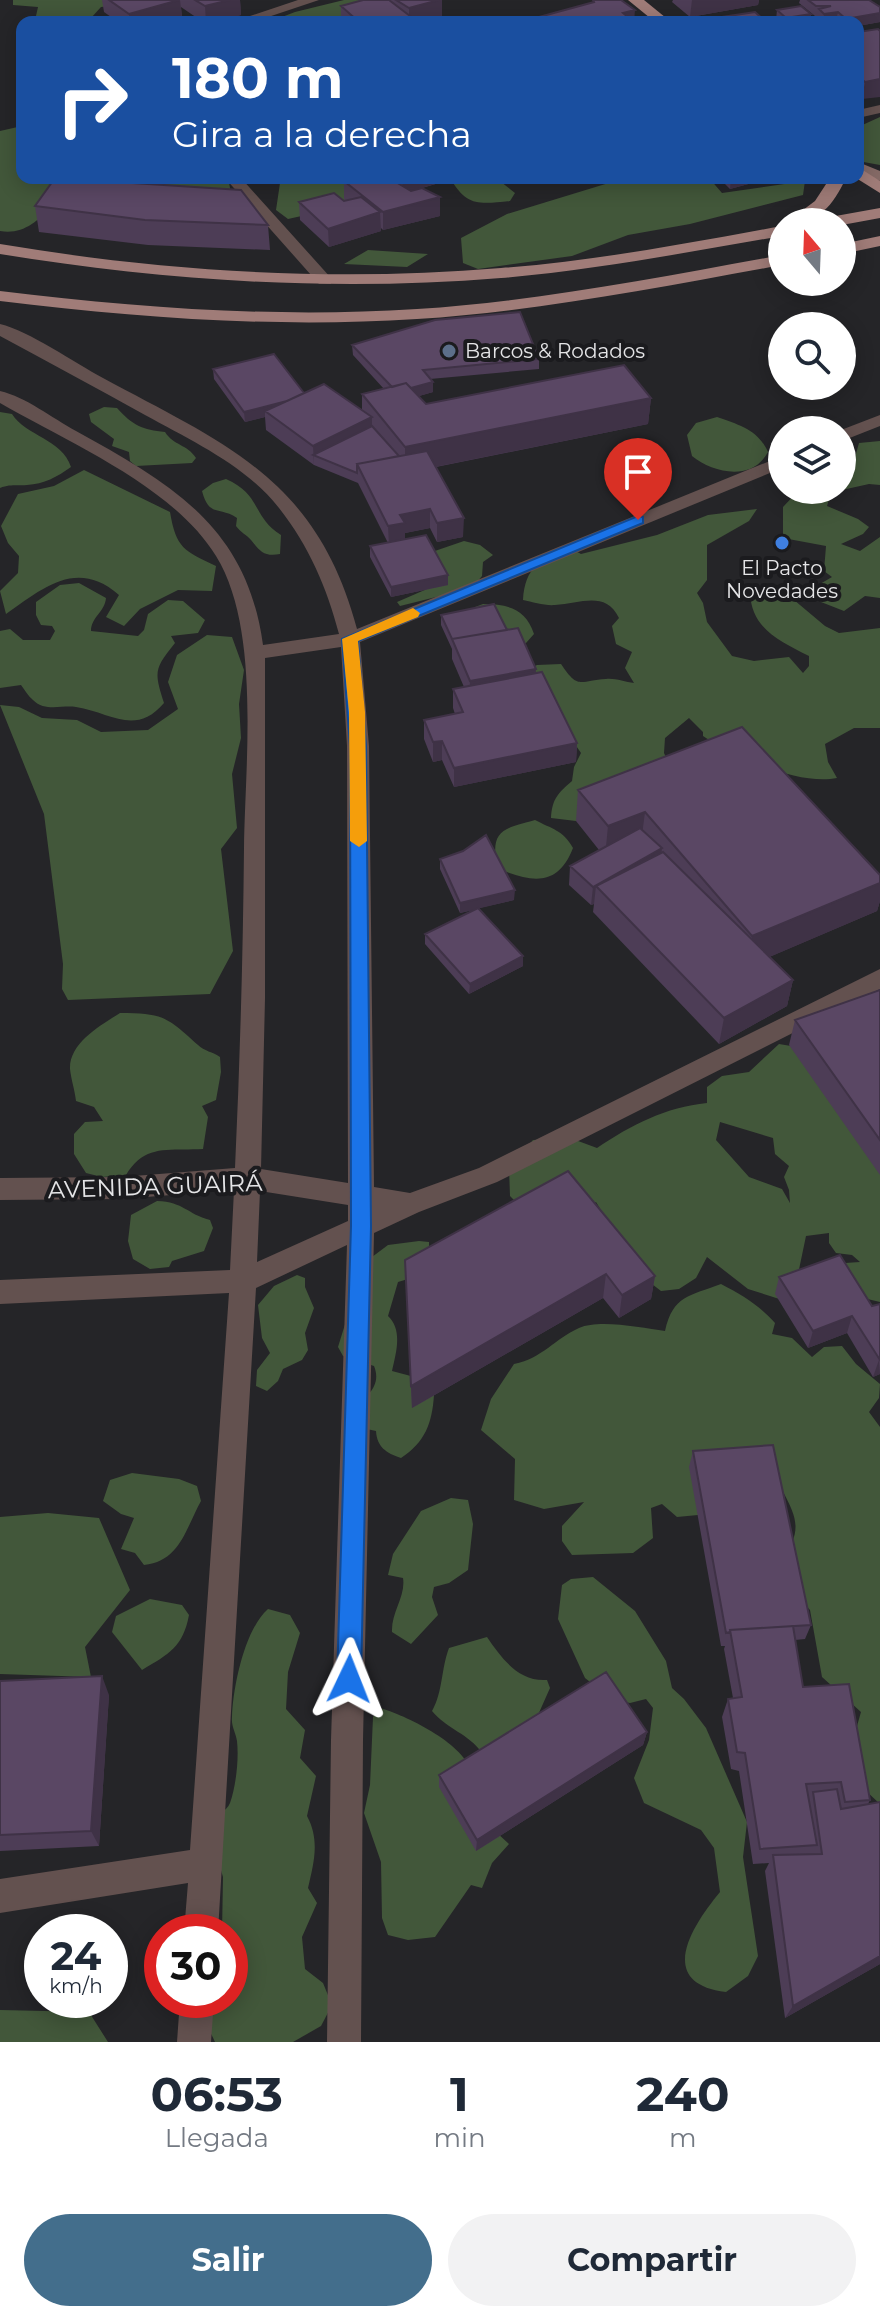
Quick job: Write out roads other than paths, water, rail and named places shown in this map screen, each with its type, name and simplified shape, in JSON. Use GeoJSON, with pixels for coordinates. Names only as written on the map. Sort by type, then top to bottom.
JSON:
{"type":"FeatureCollection","features":[{"type":"Feature","properties":{"kind":"main road"},"geometry":{"type":"LineString","coordinates":[[635,0],[656,16]]}},
{"type":"Feature","properties":{"kind":"main road"},"geometry":{"type":"LineString","coordinates":[[864,175],[880,188]]}},
{"type":"Feature","properties":{"kind":"main road"},"geometry":{"type":"LineString","coordinates":[[819,208],[835,184]]}},
{"type":"Feature","properties":{"kind":"main road"},"geometry":{"type":"LineString","coordinates":[[856,217],[880,213]]}},
{"type":"Feature","properties":{"kind":"main road"},"geometry":{"type":"LineString","coordinates":[[372,316],[410,297],[533,270],[768,231]]}},
{"type":"Feature","properties":{"kind":"main road"},"geometry":{"type":"LineString","coordinates":[[856,246],[880,241]]}},
{"type":"Feature","properties":{"kind":"main road"},"geometry":{"type":"LineString","coordinates":[[856,248],[880,247]]}},
{"type":"Feature","properties":{"kind":"main road"},"geometry":{"type":"LineString","coordinates":[[0,249],[176,275],[325,281],[533,270]]}},
{"type":"Feature","properties":{"kind":"main road"},"geometry":{"type":"LineString","coordinates":[[0,296],[114,309],[235,316],[372,316],[476,309],[617,289],[768,262]]}},
{"type":"Feature","properties":{"kind":"street"},"geometry":{"type":"LineString","coordinates":[[259,16],[312,0]]}},
{"type":"Feature","properties":{"kind":"street"},"geometry":{"type":"LineString","coordinates":[[238,184],[325,281]]}},
{"type":"Feature","properties":{"kind":"street"},"geometry":{"type":"LineString","coordinates":[[6,336],[221,449],[258,476],[286,504],[323,561],[338,594],[350,639],[357,723],[361,1226],[347,1740],[344,2042]]}},
{"type":"Feature","properties":{"kind":"street"},"geometry":{"type":"LineString","coordinates":[[0,396],[155,486],[195,516],[224,554],[235,578],[246,603],[256,653],[255,948],[244,1281],[202,1914]]}},
{"type":"Feature","properties":{"kind":"street"},"geometry":{"type":"LineString","coordinates":[[856,430],[880,420]]}},
{"type":"Feature","properties":{"kind":"street"},"geometry":{"type":"LineString","coordinates":[[256,653],[350,639],[768,467]]}},
{"type":"Feature","properties":{"kind":"street"},"geometry":{"type":"LineString","coordinates":[[0,1292],[244,1281],[410,1204],[488,1175],[880,978]]}},
{"type":"Feature","properties":{"kind":"street","name":"AVENIDA GUAIRÁ"},"geometry":{"type":"LineString","coordinates":[[0,1189],[121,1188],[248,1178],[410,1204]]}},
{"type":"Feature","properties":{"kind":"street"},"geometry":{"type":"LineString","coordinates":[[0,1896],[206,1864]]}},
{"type":"Feature","properties":{"kind":"street"},"geometry":{"type":"LineString","coordinates":[[194,2042],[196,2018]]}},
{"type":"Feature","properties":{"kind":"place","name":"Barcos & Rodados"},"geometry":{"type":"Point","coordinates":[449,351]}},
{"type":"Feature","properties":{"kind":"place","name":"El Pacto Novedades"},"geometry":{"type":"Point","coordinates":[782,543]}}]}
